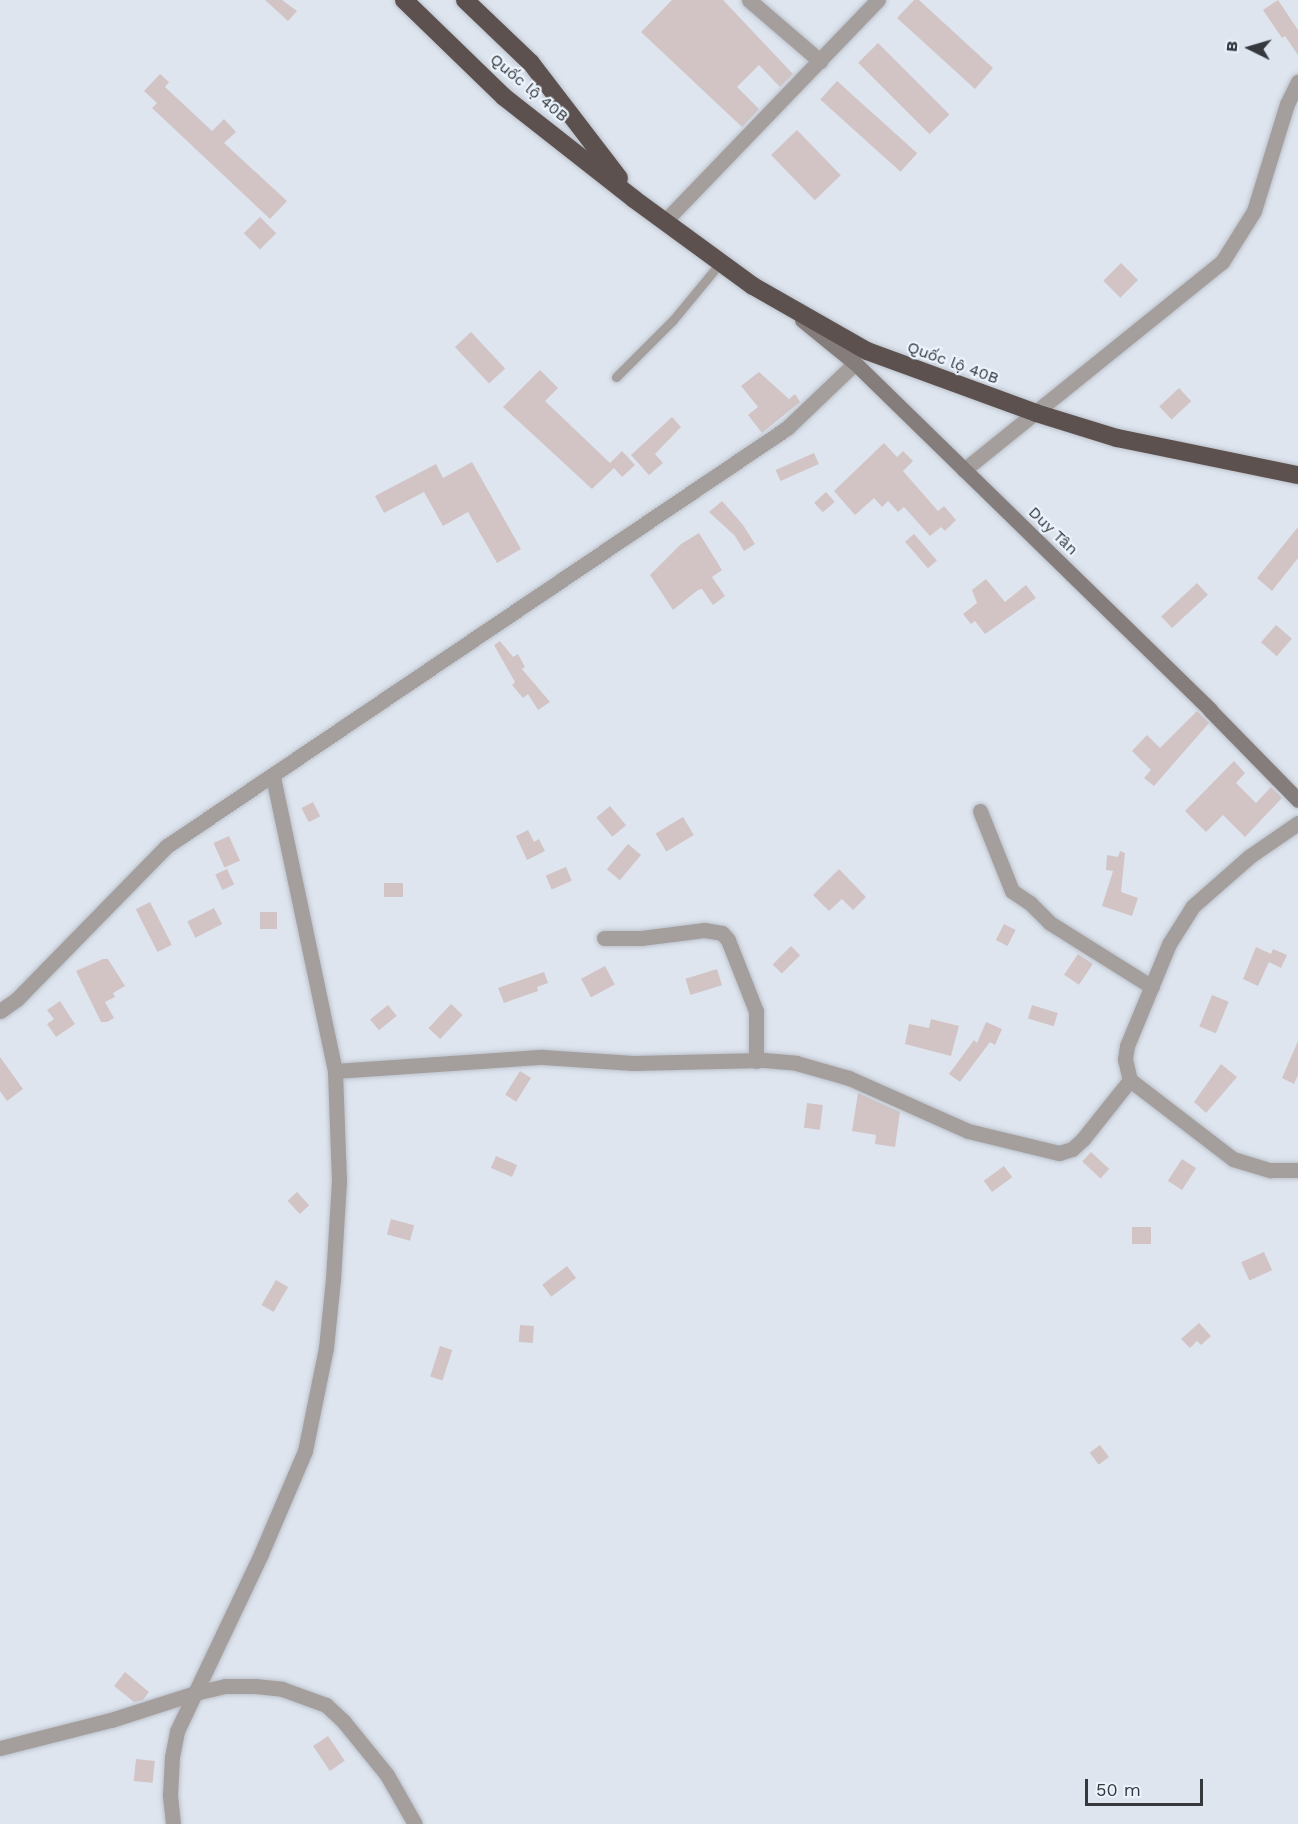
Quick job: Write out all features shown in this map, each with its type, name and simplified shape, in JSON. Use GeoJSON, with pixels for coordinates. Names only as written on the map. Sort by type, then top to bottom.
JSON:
{"type":"FeatureCollection","features":[{"type":"Feature","properties":{"kind":"highway","name":"Quốc lộ 40B"},"geometry":{"type":"LineString","coordinates":[[404,0],[504,97],[634,199],[774,298],[867,351],[1036,412],[1118,438],[1298,475]]}},
{"type":"Feature","properties":{"kind":"highway","name":"Quốc lộ 40B"},"geometry":{"type":"LineString","coordinates":[[466,0],[531,63],[634,199]]}},
{"type":"Feature","properties":{"kind":"street"},"geometry":{"type":"LineString","coordinates":[[749,0],[820,61]]}},
{"type":"Feature","properties":{"kind":"street"},"geometry":{"type":"LineString","coordinates":[[665,221],[878,0]]}},
{"type":"Feature","properties":{"kind":"street"},"geometry":{"type":"LineString","coordinates":[[964,470],[1222,262],[1254,211],[1287,104],[1298,81]]}},
{"type":"Feature","properties":{"kind":"street","name":"Duy Tân"},"geometry":{"type":"LineString","coordinates":[[774,298],[855,363],[1210,710],[1298,800]]}},
{"type":"Feature","properties":{"kind":"street"},"geometry":{"type":"LineString","coordinates":[[0,1011],[17,999],[167,846],[273,777],[787,428],[855,363]]}},
{"type":"Feature","properties":{"kind":"street"},"geometry":{"type":"LineString","coordinates":[[173,1824],[170,1795],[172,1757],[177,1731],[261,1554],[305,1451],[326,1348],[337,1230],[339,1172],[335,1071],[273,777]]}},
{"type":"Feature","properties":{"kind":"street"},"geometry":{"type":"LineString","coordinates":[[980,811],[1012,891],[1030,903],[1050,923],[1152,987]]}},
{"type":"Feature","properties":{"kind":"street"},"geometry":{"type":"LineString","coordinates":[[1298,823],[1250,856],[1193,906],[1169,944],[1127,1046],[1125,1059],[1131,1080],[1233,1159],[1270,1170],[1298,1170]]}},
{"type":"Feature","properties":{"kind":"street"},"geometry":{"type":"LineString","coordinates":[[604,938],[641,938],[704,930],[722,933],[728,940],[756,1011],[756,1060]]}},
{"type":"Feature","properties":{"kind":"street"},"geometry":{"type":"LineString","coordinates":[[335,1071],[543,1057],[633,1063],[756,1060],[811,1066],[849,1078],[968,1131],[1059,1153],[1072,1149],[1083,1139],[1131,1080]]}},
{"type":"Feature","properties":{"kind":"street"},"geometry":{"type":"LineString","coordinates":[[0,1748],[111,1720],[195,1693],[225,1686],[255,1686],[305,1695],[326,1705],[361,1740],[387,1775],[415,1824]]}},
{"type":"Feature","properties":{"kind":"lane"},"geometry":{"type":"LineString","coordinates":[[616,377],[673,320],[721,262]]}},
{"type":"Feature","properties":{"kind":"building"},"geometry":{"type":"Polygon","coordinates":[[[265,0],[282,0],[297,11],[288,21],[265,0]]]}},
{"type":"Feature","properties":{"kind":"building"},"geometry":{"type":"Polygon","coordinates":[[[672,0],[723,0],[793,74],[780,87],[759,65],[737,87],[759,109],[742,127],[641,32],[672,0]]]}},
{"type":"Feature","properties":{"kind":"building"},"geometry":{"type":"Polygon","coordinates":[[[914,0],[919,0],[993,68],[975,89],[897,18],[914,0]]]}},
{"type":"Feature","properties":{"kind":"building"},"geometry":{"type":"Polygon","coordinates":[[[1278,0],[1298,30],[1298,55],[1285,36],[1282,38],[1263,10],[1278,0]]]}},
{"type":"Feature","properties":{"kind":"building"},"geometry":{"type":"Polygon","coordinates":[[[878,43],[949,114],[930,134],[858,63],[878,43]]]}},
{"type":"Feature","properties":{"kind":"building"},"geometry":{"type":"Polygon","coordinates":[[[160,74],[169,82],[165,87],[212,131],[224,119],[236,132],[224,143],[287,201],[270,219],[152,108],[157,103],[144,91],[160,74]]]}},
{"type":"Feature","properties":{"kind":"building"},"geometry":{"type":"Polygon","coordinates":[[[837,81],[917,153],[901,172],[820,100],[837,81]]]}},
{"type":"Feature","properties":{"kind":"building"},"geometry":{"type":"Polygon","coordinates":[[[797,130],[841,175],[815,200],[771,155],[797,130]]]}},
{"type":"Feature","properties":{"kind":"building"},"geometry":{"type":"Polygon","coordinates":[[[260,217],[276,233],[260,250],[244,233],[260,217]]]}},
{"type":"Feature","properties":{"kind":"building"},"geometry":{"type":"Polygon","coordinates":[[[1121,263],[1138,280],[1120,298],[1103,281],[1121,263]]]}},
{"type":"Feature","properties":{"kind":"building"},"geometry":{"type":"Polygon","coordinates":[[[471,332],[505,369],[489,384],[455,347],[471,332]]]}},
{"type":"Feature","properties":{"kind":"building"},"geometry":{"type":"Polygon","coordinates":[[[540,370],[558,388],[545,401],[610,463],[622,451],[635,465],[622,477],[614,468],[592,489],[503,407],[540,370]]]}},
{"type":"Feature","properties":{"kind":"building"},"geometry":{"type":"Polygon","coordinates":[[[759,372],[789,399],[795,394],[800,402],[762,433],[748,415],[758,407],[741,386],[759,372]]]}},
{"type":"Feature","properties":{"kind":"building"},"geometry":{"type":"Polygon","coordinates":[[[1179,388],[1191,401],[1172,420],[1159,406],[1179,388]]]}},
{"type":"Feature","properties":{"kind":"building"},"geometry":{"type":"Polygon","coordinates":[[[672,417],[681,427],[655,454],[663,463],[649,475],[631,455],[672,417]]]}},
{"type":"Feature","properties":{"kind":"building"},"geometry":{"type":"Polygon","coordinates":[[[884,443],[897,457],[903,451],[913,461],[903,471],[938,511],[944,506],[956,520],[945,531],[941,527],[930,536],[904,507],[898,512],[888,501],[882,507],[874,498],[855,515],[834,491],[884,443]]]}},
{"type":"Feature","properties":{"kind":"building"},"geometry":{"type":"Polygon","coordinates":[[[814,453],[819,464],[781,481],[776,470],[814,453]]]}},
{"type":"Feature","properties":{"kind":"building"},"geometry":{"type":"Polygon","coordinates":[[[472,462],[521,549],[497,563],[468,512],[443,526],[424,492],[384,513],[375,496],[436,464],[443,478],[472,462]]]}},
{"type":"Feature","properties":{"kind":"building"},"geometry":{"type":"Polygon","coordinates":[[[826,492],[835,502],[823,512],[814,503],[826,492]]]}},
{"type":"Feature","properties":{"kind":"building"},"geometry":{"type":"Polygon","coordinates":[[[722,501],[743,525],[755,544],[744,551],[735,536],[709,512],[722,501]]]}},
{"type":"Feature","properties":{"kind":"building"},"geometry":{"type":"Polygon","coordinates":[[[1298,527],[1298,558],[1272,591],[1257,578],[1298,527]]]}},
{"type":"Feature","properties":{"kind":"building"},"geometry":{"type":"Polygon","coordinates":[[[699,533],[722,570],[712,577],[725,596],[713,605],[702,589],[698,590],[673,610],[650,575],[681,544],[699,533]]]}},
{"type":"Feature","properties":{"kind":"building"},"geometry":{"type":"Polygon","coordinates":[[[914,534],[937,560],[928,568],[905,542],[914,534]]]}},
{"type":"Feature","properties":{"kind":"building"},"geometry":{"type":"Polygon","coordinates":[[[986,579],[1005,602],[1026,585],[1036,598],[985,634],[975,621],[971,624],[963,614],[977,603],[972,590],[986,579]]]}},
{"type":"Feature","properties":{"kind":"building"},"geometry":{"type":"Polygon","coordinates":[[[1197,583],[1208,595],[1172,628],[1161,616],[1197,583]]]}},
{"type":"Feature","properties":{"kind":"building"},"geometry":{"type":"Polygon","coordinates":[[[1276,625],[1292,639],[1277,656],[1261,642],[1276,625]]]}},
{"type":"Feature","properties":{"kind":"building"},"geometry":{"type":"Polygon","coordinates":[[[500,641],[513,657],[518,654],[525,667],[522,669],[550,702],[538,710],[528,694],[523,698],[512,685],[515,682],[494,645],[500,641]]]}},
{"type":"Feature","properties":{"kind":"building"},"geometry":{"type":"Polygon","coordinates":[[[1197,711],[1209,723],[1154,786],[1144,778],[1151,770],[1132,751],[1147,735],[1160,748],[1197,711]]]}},
{"type":"Feature","properties":{"kind":"building"},"geometry":{"type":"Polygon","coordinates":[[[1234,761],[1245,773],[1236,783],[1256,803],[1271,787],[1282,798],[1245,837],[1223,815],[1206,832],[1185,811],[1234,761]]]}},
{"type":"Feature","properties":{"kind":"building"},"geometry":{"type":"Polygon","coordinates":[[[313,802],[320,816],[309,822],[301,808],[313,802]]]}},
{"type":"Feature","properties":{"kind":"building"},"geometry":{"type":"Polygon","coordinates":[[[610,806],[626,825],[612,837],[596,818],[610,806]]]}},
{"type":"Feature","properties":{"kind":"building"},"geometry":{"type":"Polygon","coordinates":[[[683,817],[694,835],[666,851],[656,833],[683,817]]]}},
{"type":"Feature","properties":{"kind":"building"},"geometry":{"type":"Polygon","coordinates":[[[528,830],[534,842],[539,839],[545,851],[527,860],[516,836],[528,830]]]}},
{"type":"Feature","properties":{"kind":"building"},"geometry":{"type":"Polygon","coordinates":[[[229,836],[240,861],[224,868],[213,843],[229,836]]]}},
{"type":"Feature","properties":{"kind":"building"},"geometry":{"type":"Polygon","coordinates":[[[628,844],[641,855],[620,880],[607,869],[628,844]]]}},
{"type":"Feature","properties":{"kind":"building"},"geometry":{"type":"Polygon","coordinates":[[[1120,851],[1125,853],[1121,892],[1138,898],[1132,916],[1102,906],[1113,871],[1106,870],[1107,855],[1118,857],[1120,851]]]}},
{"type":"Feature","properties":{"kind":"building"},"geometry":{"type":"Polygon","coordinates":[[[566,867],[572,881],[552,889],[546,876],[566,867]]]}},
{"type":"Feature","properties":{"kind":"building"},"geometry":{"type":"Polygon","coordinates":[[[227,869],[234,884],[222,890],[215,874],[227,869]]]}},
{"type":"Feature","properties":{"kind":"building"},"geometry":{"type":"Polygon","coordinates":[[[839,869],[866,897],[853,910],[842,899],[829,911],[813,895],[839,869]]]}},
{"type":"Feature","properties":{"kind":"building"},"geometry":{"type":"Polygon","coordinates":[[[384,883],[403,883],[403,897],[384,897],[384,883]]]}},
{"type":"Feature","properties":{"kind":"building"},"geometry":{"type":"Polygon","coordinates":[[[150,902],[172,945],[158,952],[136,909],[150,902]]]}},
{"type":"Feature","properties":{"kind":"building"},"geometry":{"type":"Polygon","coordinates":[[[214,908],[222,924],[195,938],[187,922],[214,908]]]}},
{"type":"Feature","properties":{"kind":"building"},"geometry":{"type":"Polygon","coordinates":[[[260,912],[277,912],[277,929],[260,929],[260,912]]]}},
{"type":"Feature","properties":{"kind":"building"},"geometry":{"type":"Polygon","coordinates":[[[1004,924],[1016,930],[1007,946],[996,940],[1004,924]]]}},
{"type":"Feature","properties":{"kind":"building"},"geometry":{"type":"Polygon","coordinates":[[[791,946],[800,955],[782,974],[773,964],[791,946]]]}},
{"type":"Feature","properties":{"kind":"building"},"geometry":{"type":"Polygon","coordinates":[[[1256,947],[1271,954],[1273,949],[1287,955],[1281,968],[1269,962],[1258,986],[1243,979],[1256,947]]]}},
{"type":"Feature","properties":{"kind":"building"},"geometry":{"type":"Polygon","coordinates":[[[1078,954],[1093,964],[1079,985],[1064,975],[1078,954]]]}},
{"type":"Feature","properties":{"kind":"building"},"geometry":{"type":"Polygon","coordinates":[[[108,959],[125,986],[113,993],[115,997],[105,1002],[114,1018],[107,1022],[101,1022],[76,971],[108,959]]]}},
{"type":"Feature","properties":{"kind":"building"},"geometry":{"type":"Polygon","coordinates":[[[605,966],[615,985],[591,997],[581,979],[605,966]]]}},
{"type":"Feature","properties":{"kind":"building"},"geometry":{"type":"Polygon","coordinates":[[[717,969],[722,985],[690,995],[685,979],[717,969]]]}},
{"type":"Feature","properties":{"kind":"building"},"geometry":{"type":"Polygon","coordinates":[[[544,972],[548,983],[537,987],[538,991],[504,1003],[498,988],[544,972]]]}},
{"type":"Feature","properties":{"kind":"building"},"geometry":{"type":"Polygon","coordinates":[[[1212,995],[1229,1002],[1216,1033],[1199,1027],[1212,995]]]}},
{"type":"Feature","properties":{"kind":"building"},"geometry":{"type":"Polygon","coordinates":[[[60,1001],[75,1024],[56,1037],[47,1024],[54,1019],[47,1010],[60,1001]]]}},
{"type":"Feature","properties":{"kind":"building"},"geometry":{"type":"Polygon","coordinates":[[[451,1004],[463,1015],[440,1039],[428,1028],[451,1004]]]}},
{"type":"Feature","properties":{"kind":"building"},"geometry":{"type":"Polygon","coordinates":[[[388,1005],[397,1016],[379,1030],[370,1019],[388,1005]]]}},
{"type":"Feature","properties":{"kind":"building"},"geometry":{"type":"Polygon","coordinates":[[[1032,1005],[1058,1013],[1054,1026],[1028,1018],[1032,1005]]]}},
{"type":"Feature","properties":{"kind":"building"},"geometry":{"type":"Polygon","coordinates":[[[931,1019],[959,1026],[951,1056],[905,1044],[909,1024],[929,1028],[931,1019]]]}},
{"type":"Feature","properties":{"kind":"building"},"geometry":{"type":"Polygon","coordinates":[[[986,1022],[1002,1029],[995,1045],[990,1042],[960,1082],[949,1074],[974,1040],[977,1043],[986,1022]]]}},
{"type":"Feature","properties":{"kind":"building"},"geometry":{"type":"Polygon","coordinates":[[[1298,1041],[1298,1075],[1294,1084],[1282,1078],[1298,1041]]]}},
{"type":"Feature","properties":{"kind":"building"},"geometry":{"type":"Polygon","coordinates":[[[0,1057],[23,1089],[7,1101],[0,1091],[0,1057]]]}},
{"type":"Feature","properties":{"kind":"building"},"geometry":{"type":"Polygon","coordinates":[[[1221,1064],[1237,1077],[1206,1113],[1194,1102],[1221,1064]]]}},
{"type":"Feature","properties":{"kind":"building"},"geometry":{"type":"Polygon","coordinates":[[[520,1071],[531,1078],[516,1102],[505,1095],[520,1071]]]}},
{"type":"Feature","properties":{"kind":"building"},"geometry":{"type":"Polygon","coordinates":[[[858,1093],[900,1112],[895,1147],[875,1144],[876,1135],[852,1131],[858,1093]]]}},
{"type":"Feature","properties":{"kind":"building"},"geometry":{"type":"Polygon","coordinates":[[[807,1103],[823,1105],[820,1130],[804,1128],[807,1103]]]}},
{"type":"Feature","properties":{"kind":"building"},"geometry":{"type":"Polygon","coordinates":[[[1091,1152],[1109,1169],[1100,1179],[1082,1162],[1091,1152]]]}},
{"type":"Feature","properties":{"kind":"building"},"geometry":{"type":"Polygon","coordinates":[[[496,1156],[517,1165],[512,1177],[491,1168],[496,1156]]]}},
{"type":"Feature","properties":{"kind":"building"},"geometry":{"type":"Polygon","coordinates":[[[1182,1159],[1196,1168],[1182,1190],[1168,1181],[1182,1159]]]}},
{"type":"Feature","properties":{"kind":"building"},"geometry":{"type":"Polygon","coordinates":[[[1004,1166],[1012,1177],[992,1192],[984,1181],[1004,1166]]]}},
{"type":"Feature","properties":{"kind":"building"},"geometry":{"type":"Polygon","coordinates":[[[297,1192],[309,1205],[300,1214],[287,1201],[297,1192]]]}},
{"type":"Feature","properties":{"kind":"building"},"geometry":{"type":"Polygon","coordinates":[[[391,1219],[414,1225],[410,1241],[387,1234],[391,1219]]]}},
{"type":"Feature","properties":{"kind":"building"},"geometry":{"type":"Polygon","coordinates":[[[1132,1227],[1151,1227],[1151,1244],[1132,1244],[1132,1227]]]}},
{"type":"Feature","properties":{"kind":"building"},"geometry":{"type":"Polygon","coordinates":[[[1264,1252],[1272,1270],[1249,1280],[1241,1262],[1264,1252]]]}},
{"type":"Feature","properties":{"kind":"building"},"geometry":{"type":"Polygon","coordinates":[[[567,1266],[576,1278],[551,1297],[542,1285],[567,1266]]]}},
{"type":"Feature","properties":{"kind":"building"},"geometry":{"type":"Polygon","coordinates":[[[276,1280],[288,1287],[274,1312],[262,1305],[276,1280]]]}},
{"type":"Feature","properties":{"kind":"building"},"geometry":{"type":"Polygon","coordinates":[[[1199,1323],[1211,1336],[1201,1345],[1197,1341],[1190,1348],[1181,1339],[1199,1323]]]}},
{"type":"Feature","properties":{"kind":"building"},"geometry":{"type":"Polygon","coordinates":[[[520,1325],[534,1326],[533,1343],[519,1342],[520,1325]]]}},
{"type":"Feature","properties":{"kind":"building"},"geometry":{"type":"Polygon","coordinates":[[[440,1346],[452,1350],[442,1380],[430,1376],[440,1346]]]}},
{"type":"Feature","properties":{"kind":"building"},"geometry":{"type":"Polygon","coordinates":[[[1100,1445],[1109,1457],[1099,1465],[1090,1453],[1100,1445]]]}},
{"type":"Feature","properties":{"kind":"building"},"geometry":{"type":"Polygon","coordinates":[[[125,1672],[149,1692],[143,1700],[134,1702],[114,1686],[125,1672]]]}},
{"type":"Feature","properties":{"kind":"building"},"geometry":{"type":"Polygon","coordinates":[[[328,1736],[345,1761],[330,1771],[313,1746],[328,1736]]]}},
{"type":"Feature","properties":{"kind":"building"},"geometry":{"type":"Polygon","coordinates":[[[136,1759],[155,1761],[153,1783],[134,1781],[136,1759]]]}}]}
